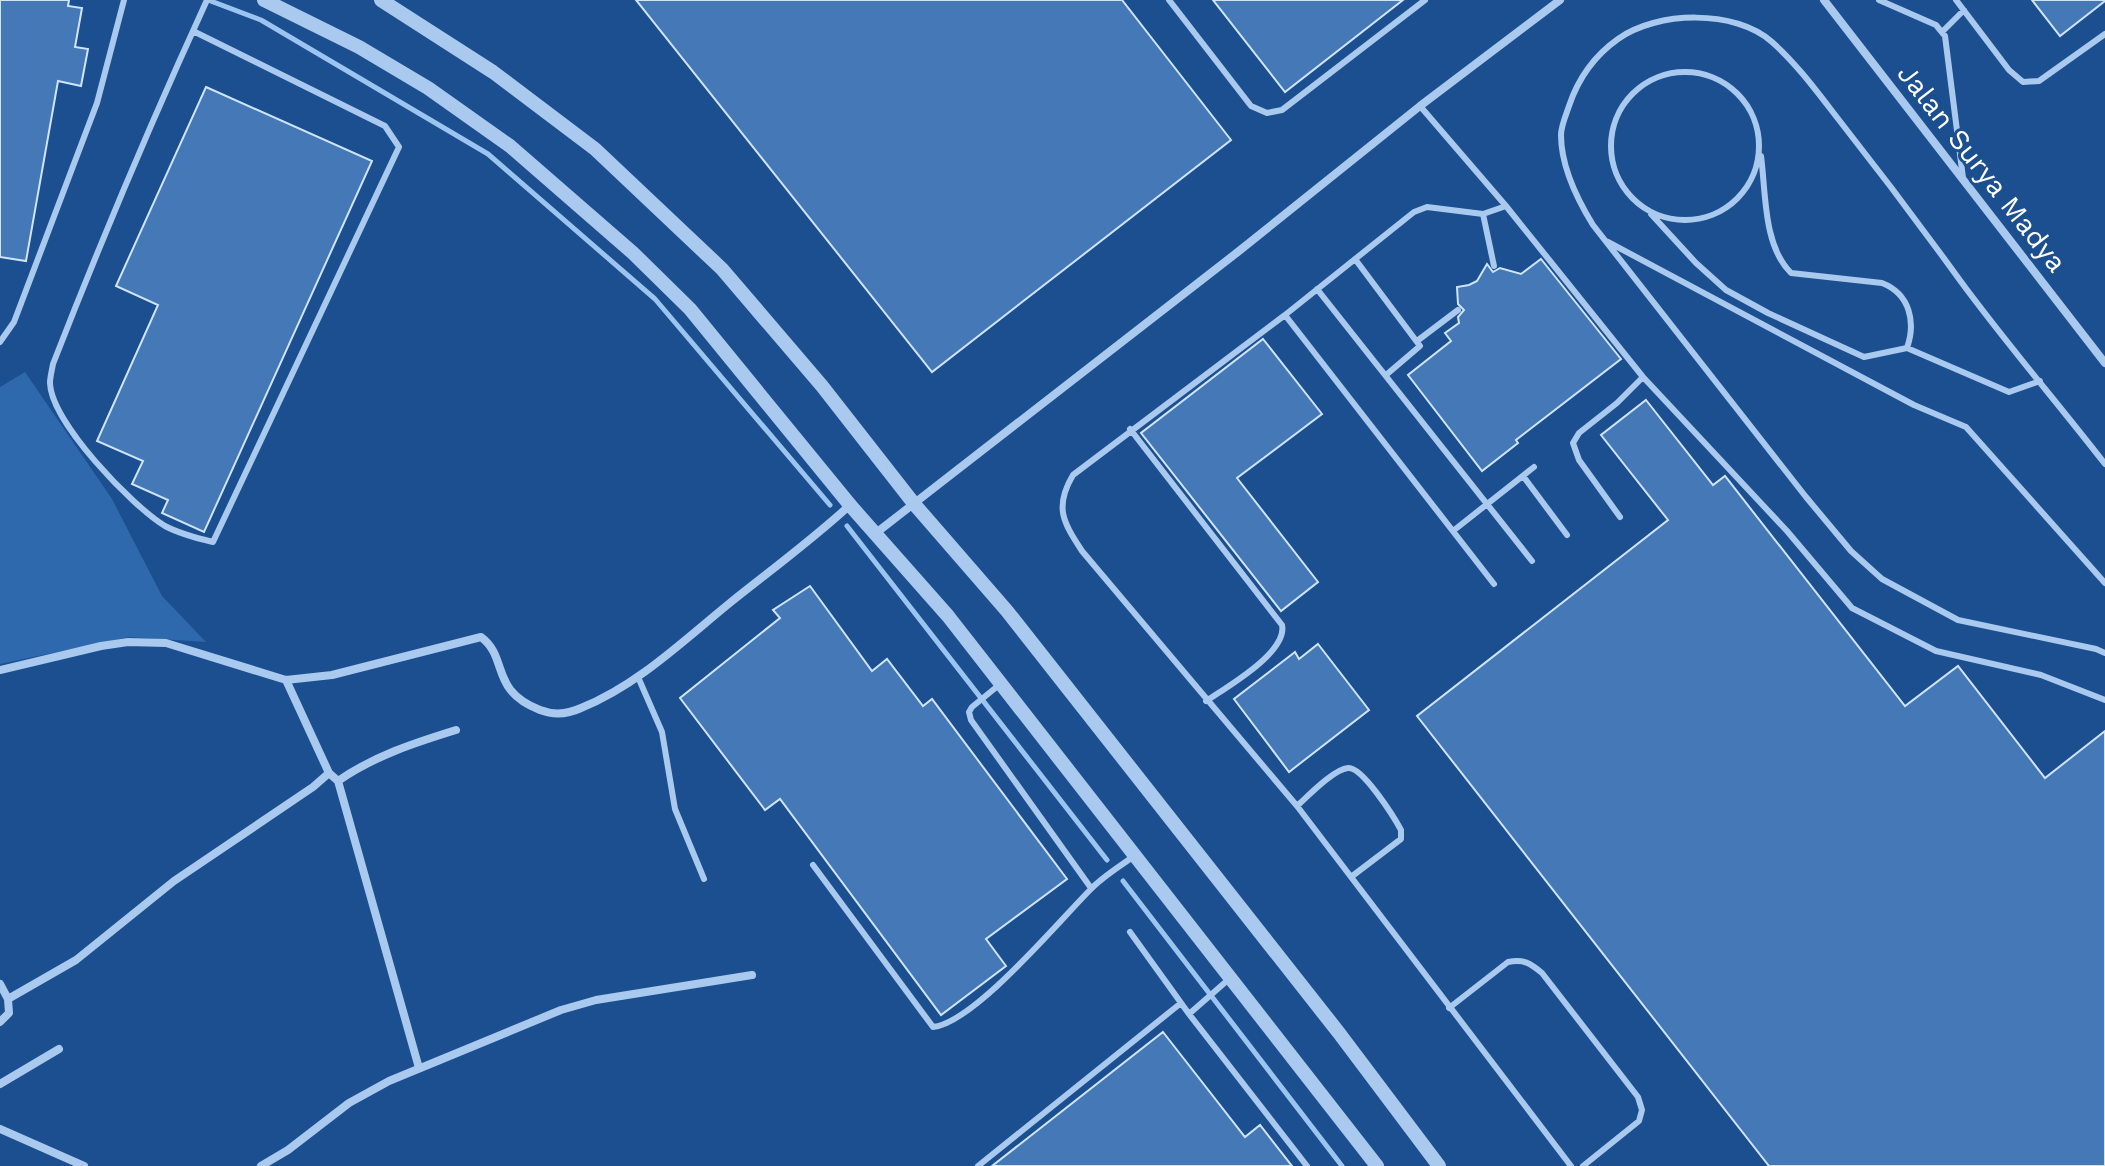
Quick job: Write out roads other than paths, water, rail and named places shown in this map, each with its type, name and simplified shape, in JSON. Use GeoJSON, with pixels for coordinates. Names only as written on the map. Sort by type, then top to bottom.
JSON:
{"type":"FeatureCollection","features":[{"type":"Feature","properties":{"kind":"street"},"geometry":{"type":"LineString","coordinates":[[264,0],[359,47],[428,88],[510,146],[656,274],[707,329],[850,505],[948,616],[1377,1166]]}},
{"type":"Feature","properties":{"kind":"street"},"geometry":{"type":"LineString","coordinates":[[381,0],[493,72],[595,149],[722,269],[802,361],[915,505],[1007,611],[1439,1166]]}},
{"type":"Feature","properties":{"kind":"street"},"geometry":{"type":"LineString","coordinates":[[876,533],[1420,106],[1560,0]]}},
{"type":"Feature","properties":{"kind":"street","name":"Jalan Surya Madya"},"geometry":{"type":"LineString","coordinates":[[1824,0],[2105,363]]}},
{"type":"Feature","properties":{"kind":"street"},"geometry":{"type":"LineString","coordinates":[[0,670],[101,646],[128,642],[166,643],[286,680],[332,675],[481,637],[492,648],[511,693],[543,712],[555,714],[579,709],[638,677],[850,505]]}},
{"type":"Feature","properties":{"kind":"street"},"geometry":{"type":"LineString","coordinates":[[286,680],[329,773],[338,781],[419,1068]]}},
{"type":"Feature","properties":{"kind":"street"},"geometry":{"type":"LineString","coordinates":[[338,781],[359,767],[409,744],[456,730]]}},
{"type":"Feature","properties":{"kind":"street"},"geometry":{"type":"LineString","coordinates":[[8,999],[76,960],[143,904],[304,794],[329,773]]}},
{"type":"Feature","properties":{"kind":"street"},"geometry":{"type":"LineString","coordinates":[[261,1166],[288,1150],[349,1103],[419,1068],[561,1010],[596,1000],[752,975]]}},
{"type":"Feature","properties":{"kind":"street"},"geometry":{"type":"LineString","coordinates":[[0,984],[8,999],[9,1013],[0,1022]]}},
{"type":"Feature","properties":{"kind":"street"},"geometry":{"type":"LineString","coordinates":[[0,1084],[59,1049]]}},
{"type":"Feature","properties":{"kind":"street"},"geometry":{"type":"LineString","coordinates":[[0,1129],[84,1166]]}},
{"type":"Feature","properties":{"kind":"lane"},"geometry":{"type":"LineString","coordinates":[[0,342],[14,322],[97,103],[124,0]]}},
{"type":"Feature","properties":{"kind":"lane"},"geometry":{"type":"LineString","coordinates":[[1169,0],[1251,106],[1267,113],[1282,110],[1425,0]]}},
{"type":"Feature","properties":{"kind":"lane"},"geometry":{"type":"LineString","coordinates":[[1879,0],[1930,21],[1943,31],[1963,182]]}},
{"type":"Feature","properties":{"kind":"lane"},"geometry":{"type":"LineString","coordinates":[[1956,0],[2009,70],[2023,82],[2039,81],[2105,34]]}},
{"type":"Feature","properties":{"kind":"lane"},"geometry":{"type":"LineString","coordinates":[[193,31],[385,126],[399,147],[213,542],[166,526],[141,509],[117,486],[82,446],[60,411],[50,385],[53,364],[118,199],[193,31],[206,4]]}},
{"type":"Feature","properties":{"kind":"lane"},"geometry":{"type":"LineString","coordinates":[[1943,31],[1964,10]]}},
{"type":"Feature","properties":{"kind":"lane"},"geometry":{"type":"LineString","coordinates":[[2105,464],[1968,291],[1889,182],[1800,71],[1770,40],[1733,21],[1701,17],[1656,23],[1620,37],[1592,61],[1580,80],[1561,134],[1569,178],[1577,200],[1605,240],[1851,551],[1882,579],[1958,620],[2105,653]]}},
{"type":"Feature","properties":{"kind":"lane"},"geometry":{"type":"LineString","coordinates":[[1907,348],[1912,320],[1907,305],[1895,289],[1882,283],[1795,274],[1784,265],[1773,244],[1755,120],[1740,96],[1717,79],[1690,72],[1661,76],[1637,90],[1619,113],[1611,141],[1614,169],[1628,194],[1726,290],[1864,357],[1907,348],[2009,392],[2040,381]]}},
{"type":"Feature","properties":{"kind":"lane"},"geometry":{"type":"LineString","coordinates":[[1420,106],[1506,206],[1643,377],[1787,531],[1852,608],[1936,651],[2041,675],[2105,700]]}},
{"type":"Feature","properties":{"kind":"lane"},"geometry":{"type":"LineString","coordinates":[[1649,212],[1679,221],[1709,217],[1735,202],[1753,178],[1760,148]]}},
{"type":"Feature","properties":{"kind":"lane"},"geometry":{"type":"LineString","coordinates":[[1506,206],[1483,214],[1427,207],[1414,212],[1285,315],[1073,475],[1064,490],[1061,512],[1082,551],[1297,806],[1571,1166]]}},
{"type":"Feature","properties":{"kind":"lane"},"geometry":{"type":"LineString","coordinates":[[1483,214],[1494,266]]}},
{"type":"Feature","properties":{"kind":"lane"},"geometry":{"type":"LineString","coordinates":[[1605,240],[1900,398],[1966,427],[2105,583]]}},
{"type":"Feature","properties":{"kind":"lane"},"geometry":{"type":"LineString","coordinates":[[1355,259],[1420,346],[1386,375]]}},
{"type":"Feature","properties":{"kind":"lane"},"geometry":{"type":"LineString","coordinates":[[1317,289],[1532,561]]}},
{"type":"Feature","properties":{"kind":"lane"},"geometry":{"type":"LineString","coordinates":[[1417,341],[1458,310]]}},
{"type":"Feature","properties":{"kind":"lane"},"geometry":{"type":"LineString","coordinates":[[1285,315],[1494,584]]}},
{"type":"Feature","properties":{"kind":"lane"},"geometry":{"type":"LineString","coordinates":[[1620,517],[1579,460],[1573,443],[1579,433],[1617,403],[1643,377]]}},
{"type":"Feature","properties":{"kind":"lane"},"geometry":{"type":"LineString","coordinates":[[1130,429],[1282,625],[1284,634],[1280,642],[1248,672],[1206,701]]}},
{"type":"Feature","properties":{"kind":"lane"},"geometry":{"type":"LineString","coordinates":[[1453,531],[1534,467]]}},
{"type":"Feature","properties":{"kind":"lane"},"geometry":{"type":"LineString","coordinates":[[1523,476],[1567,535]]}},
{"type":"Feature","properties":{"kind":"lane"},"geometry":{"type":"LineString","coordinates":[[638,677],[662,732],[675,809],[704,879]]}},
{"type":"Feature","properties":{"kind":"lane"},"geometry":{"type":"LineString","coordinates":[[1002,683],[969,712],[971,720],[1091,888]]}},
{"type":"Feature","properties":{"kind":"lane"},"geometry":{"type":"LineString","coordinates":[[1297,806],[1335,774],[1347,768],[1356,769],[1364,777],[1401,830],[1401,839],[1351,877]]}},
{"type":"Feature","properties":{"kind":"lane"},"geometry":{"type":"LineString","coordinates":[[813,865],[933,1027],[952,1020],[991,990],[1048,936],[1091,888],[1136,855]]}},
{"type":"Feature","properties":{"kind":"lane"},"geometry":{"type":"LineString","coordinates":[[1130,932],[1189,1014],[1307,1166]]}},
{"type":"Feature","properties":{"kind":"lane"},"geometry":{"type":"LineString","coordinates":[[1449,1008],[1508,962],[1520,959],[1542,973],[1638,1097],[1642,1110],[1639,1121],[1583,1166]]}},
{"type":"Feature","properties":{"kind":"lane"},"geometry":{"type":"LineString","coordinates":[[1189,1014],[1229,979]]}},
{"type":"Feature","properties":{"kind":"lane"},"geometry":{"type":"LineString","coordinates":[[978,1166],[1181,1003]]}},
{"type":"Feature","properties":{"kind":"waterway"},"geometry":{"type":"LineString","coordinates":[[208,0],[261,20],[488,154],[655,299],[830,505]]}},
{"type":"Feature","properties":{"kind":"waterway"},"geometry":{"type":"LineString","coordinates":[[847,526],[1107,860]]}},
{"type":"Feature","properties":{"kind":"waterway"},"geometry":{"type":"LineString","coordinates":[[1123,881],[1342,1166]]}}]}
